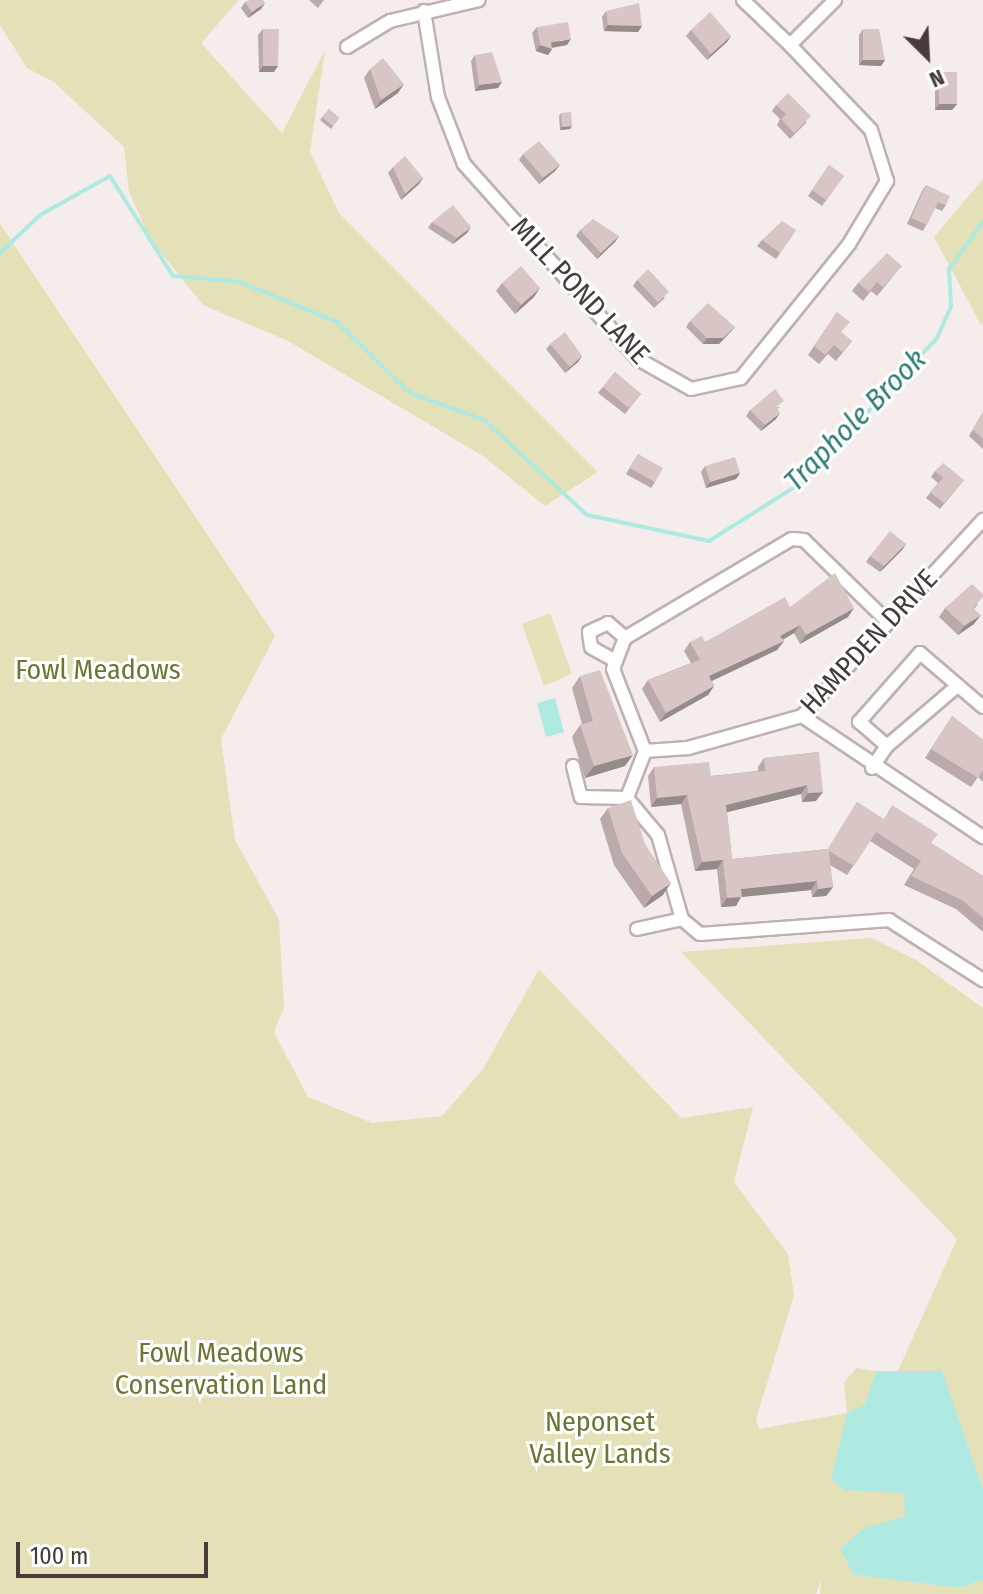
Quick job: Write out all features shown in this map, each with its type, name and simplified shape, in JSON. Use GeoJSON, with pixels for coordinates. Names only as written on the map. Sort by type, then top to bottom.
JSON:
{"type":"FeatureCollection","features":[{"type":"Feature","properties":{"kind":"street"},"geometry":{"type":"LineString","coordinates":[[347,47],[424,11],[479,0]]}},
{"type":"Feature","properties":{"kind":"street","name":"MILL POND LANE"},"geometry":{"type":"LineString","coordinates":[[424,11],[438,97],[464,164],[638,359],[691,389],[741,378],[849,244],[887,181],[871,130],[743,0]]}},
{"type":"Feature","properties":{"kind":"street"},"geometry":{"type":"LineString","coordinates":[[790,45],[835,0]]}},
{"type":"Feature","properties":{"kind":"street","name":"HAMPDEN DRIVE"},"geometry":{"type":"LineString","coordinates":[[645,751],[688,748],[802,716],[983,520]]}},
{"type":"Feature","properties":{"kind":"street"},"geometry":{"type":"LineString","coordinates":[[627,798],[645,751],[626,715],[614,660],[625,638],[798,537],[888,622]]}},
{"type":"Feature","properties":{"kind":"street"},"geometry":{"type":"LineString","coordinates":[[614,660],[591,647],[589,632],[608,623],[625,638]]}},
{"type":"Feature","properties":{"kind":"street"},"geometry":{"type":"LineString","coordinates":[[887,746],[859,722],[920,653],[955,688],[983,707]]}},
{"type":"Feature","properties":{"kind":"street"},"geometry":{"type":"LineString","coordinates":[[872,768],[887,746],[955,688]]}},
{"type":"Feature","properties":{"kind":"street"},"geometry":{"type":"LineString","coordinates":[[802,716],[872,768],[983,837]]}},
{"type":"Feature","properties":{"kind":"street"},"geometry":{"type":"LineString","coordinates":[[573,766],[581,797],[611,803],[627,798]]}},
{"type":"Feature","properties":{"kind":"street"},"geometry":{"type":"LineString","coordinates":[[627,798],[658,835],[682,919]]}},
{"type":"Feature","properties":{"kind":"street"},"geometry":{"type":"LineString","coordinates":[[637,929],[682,919],[720,938],[889,920],[983,980]]}},
{"type":"Feature","properties":{"kind":"green space"},"geometry":{"type":"Polygon","coordinates":[[[0,0],[239,0],[201,43],[282,133],[325,50],[310,152],[339,213],[598,472],[545,506],[483,456],[288,341],[203,305],[150,239],[129,192],[124,147],[54,82],[27,68],[0,25],[0,0]]]}},
{"type":"Feature","properties":{"kind":"green space"},"geometry":{"type":"Polygon","coordinates":[[[983,179],[983,323],[981,325],[934,237],[983,179]]]}},
{"type":"Feature","properties":{"kind":"green space"},"geometry":{"type":"Polygon","coordinates":[[[0,224],[275,636],[221,739],[235,840],[279,919],[284,1007],[274,1032],[308,1097],[372,1123],[442,1116],[483,1069],[539,969],[681,1118],[753,1107],[734,1182],[788,1254],[794,1295],[756,1419],[759,1429],[847,1413],[844,1383],[856,1368],[876,1371],[847,1490],[905,1493],[905,1517],[864,1528],[841,1550],[854,1575],[960,1588],[983,1580],[983,1594],[820,1594],[821,1580],[816,1594],[0,1594],[0,224]]]}},
{"type":"Feature","properties":{"kind":"green space"},"geometry":{"type":"Polygon","coordinates":[[[550,613],[572,674],[544,686],[522,624],[550,613]]]}},
{"type":"Feature","properties":{"kind":"green space"},"geometry":{"type":"Polygon","coordinates":[[[871,938],[916,960],[983,1008],[983,1489],[942,1372],[897,1373],[957,1239],[681,952],[871,938]]]}},
{"type":"Feature","properties":{"kind":"water"},"geometry":{"type":"Polygon","coordinates":[[[555,698],[564,732],[546,737],[537,703],[555,698]]]}},
{"type":"Feature","properties":{"kind":"water"},"geometry":{"type":"Polygon","coordinates":[[[876,1371],[942,1371],[983,1489],[983,1580],[960,1588],[854,1575],[840,1549],[864,1528],[905,1516],[904,1493],[844,1490],[831,1479],[847,1413],[865,1404],[876,1371]]]}},
{"type":"Feature","properties":{"kind":"building"},"geometry":{"type":"Polygon","coordinates":[[[263,0],[265,3],[252,12],[245,2],[263,0]]]}},
{"type":"Feature","properties":{"kind":"building"},"geometry":{"type":"Polygon","coordinates":[[[639,3],[642,26],[608,25],[606,11],[639,3]]]}},
{"type":"Feature","properties":{"kind":"building"},"geometry":{"type":"Polygon","coordinates":[[[710,12],[731,36],[711,54],[691,30],[710,12]]]}},
{"type":"Feature","properties":{"kind":"building"},"geometry":{"type":"Polygon","coordinates":[[[568,22],[571,39],[551,42],[552,49],[540,45],[537,27],[568,22]]]}},
{"type":"Feature","properties":{"kind":"building"},"geometry":{"type":"Polygon","coordinates":[[[263,29],[279,29],[278,66],[263,66],[263,29]]]}},
{"type":"Feature","properties":{"kind":"building"},"geometry":{"type":"Polygon","coordinates":[[[863,29],[879,29],[885,60],[863,60],[863,29]]]}},
{"type":"Feature","properties":{"kind":"building"},"geometry":{"type":"Polygon","coordinates":[[[492,52],[502,82],[479,85],[475,55],[492,52]]]}},
{"type":"Feature","properties":{"kind":"building"},"geometry":{"type":"Polygon","coordinates":[[[383,58],[404,84],[381,100],[370,69],[383,58]]]}},
{"type":"Feature","properties":{"kind":"building"},"geometry":{"type":"Polygon","coordinates":[[[939,72],[957,72],[957,104],[939,104],[939,72]]]}},
{"type":"Feature","properties":{"kind":"building"},"geometry":{"type":"Polygon","coordinates":[[[788,93],[811,116],[794,133],[781,119],[786,114],[776,105],[788,93]]]}},
{"type":"Feature","properties":{"kind":"building"},"geometry":{"type":"Polygon","coordinates":[[[329,109],[339,118],[333,126],[322,117],[329,109]]]}},
{"type":"Feature","properties":{"kind":"building"},"geometry":{"type":"Polygon","coordinates":[[[571,112],[572,126],[562,127],[561,113],[571,112]]]}},
{"type":"Feature","properties":{"kind":"building"},"geometry":{"type":"Polygon","coordinates":[[[539,141],[560,165],[543,178],[523,154],[539,141]]]}},
{"type":"Feature","properties":{"kind":"building"},"geometry":{"type":"Polygon","coordinates":[[[405,156],[423,178],[405,194],[393,167],[405,156]]]}},
{"type":"Feature","properties":{"kind":"building"},"geometry":{"type":"Polygon","coordinates":[[[829,165],[844,176],[826,200],[812,190],[829,165]]]}},
{"type":"Feature","properties":{"kind":"building"},"geometry":{"type":"Polygon","coordinates":[[[926,185],[950,196],[946,205],[938,202],[927,225],[911,218],[926,185]]]}},
{"type":"Feature","properties":{"kind":"building"},"geometry":{"type":"Polygon","coordinates":[[[453,205],[471,227],[457,238],[432,222],[453,205]]]}},
{"type":"Feature","properties":{"kind":"building"},"geometry":{"type":"Polygon","coordinates":[[[593,219],[619,236],[601,253],[580,230],[593,219]]]}},
{"type":"Feature","properties":{"kind":"building"},"geometry":{"type":"Polygon","coordinates":[[[782,221],[796,230],[780,253],[762,240],[782,221]]]}},
{"type":"Feature","properties":{"kind":"building"},"geometry":{"type":"Polygon","coordinates":[[[887,253],[902,266],[883,287],[877,282],[869,292],[858,283],[887,253]]]}},
{"type":"Feature","properties":{"kind":"building"},"geometry":{"type":"Polygon","coordinates":[[[521,266],[540,288],[521,305],[502,283],[521,266]]]}},
{"type":"Feature","properties":{"kind":"building"},"geometry":{"type":"Polygon","coordinates":[[[648,269],[669,292],[658,302],[637,280],[648,269]]]}},
{"type":"Feature","properties":{"kind":"building"},"geometry":{"type":"Polygon","coordinates":[[[708,303],[735,327],[723,338],[707,338],[690,321],[708,303]]]}},
{"type":"Feature","properties":{"kind":"building"},"geometry":{"type":"Polygon","coordinates":[[[837,312],[850,322],[841,332],[852,341],[842,352],[834,345],[825,355],[814,346],[837,312]]]}},
{"type":"Feature","properties":{"kind":"building"},"geometry":{"type":"Polygon","coordinates":[[[565,332],[582,356],[570,367],[550,344],[565,332]]]}},
{"type":"Feature","properties":{"kind":"building"},"geometry":{"type":"Polygon","coordinates":[[[615,372],[641,394],[629,408],[603,387],[615,372]]]}},
{"type":"Feature","properties":{"kind":"building"},"geometry":{"type":"Polygon","coordinates":[[[775,389],[784,401],[776,407],[780,413],[765,425],[750,410],[775,389]]]}},
{"type":"Feature","properties":{"kind":"building"},"geometry":{"type":"Polygon","coordinates":[[[983,413],[983,439],[973,430],[983,413]]]}},
{"type":"Feature","properties":{"kind":"building"},"geometry":{"type":"Polygon","coordinates":[[[638,454],[663,468],[655,482],[630,468],[638,454]]]}},
{"type":"Feature","properties":{"kind":"building"},"geometry":{"type":"Polygon","coordinates":[[[735,457],[740,473],[710,482],[705,466],[735,457]]]}},
{"type":"Feature","properties":{"kind":"building"},"geometry":{"type":"Polygon","coordinates":[[[943,463],[964,480],[944,503],[930,492],[943,478],[935,471],[943,463]]]}},
{"type":"Feature","properties":{"kind":"building"},"geometry":{"type":"Polygon","coordinates":[[[890,531],[906,544],[884,566],[870,556],[890,531]]]}},
{"type":"Feature","properties":{"kind":"building"},"geometry":{"type":"Polygon","coordinates":[[[835,573],[854,608],[806,635],[800,625],[780,636],[784,641],[709,676],[714,686],[666,713],[648,680],[700,660],[690,642],[702,636],[705,642],[785,597],[790,607],[835,573]]]}},
{"type":"Feature","properties":{"kind":"building"},"geometry":{"type":"Polygon","coordinates":[[[972,584],[983,594],[973,608],[981,615],[964,626],[945,608],[972,584]]]}},
{"type":"Feature","properties":{"kind":"building"},"geometry":{"type":"Polygon","coordinates":[[[600,670],[633,755],[594,766],[580,725],[593,721],[580,676],[600,670]]]}},
{"type":"Feature","properties":{"kind":"building"},"geometry":{"type":"Polygon","coordinates":[[[952,716],[983,740],[983,770],[978,778],[931,749],[952,716]]]}},
{"type":"Feature","properties":{"kind":"building"},"geometry":{"type":"Polygon","coordinates":[[[819,752],[823,792],[808,793],[807,785],[726,805],[732,859],[702,862],[687,795],[657,798],[654,767],[709,762],[711,776],[765,771],[764,758],[819,752]]]}},
{"type":"Feature","properties":{"kind":"building"},"geometry":{"type":"Polygon","coordinates":[[[631,800],[645,844],[671,883],[652,896],[622,853],[608,808],[631,800]]]}},
{"type":"Feature","properties":{"kind":"building"},"geometry":{"type":"Polygon","coordinates":[[[857,802],[884,819],[892,805],[938,834],[931,843],[983,876],[983,918],[962,900],[911,876],[921,861],[876,832],[854,866],[829,851],[833,887],[818,889],[817,881],[741,889],[742,897],[727,898],[723,860],[828,849],[857,802]]]}},
{"type":"Feature","properties":{"kind":"waterway","name":"Traphole Brook"},"geometry":{"type":"LineString","coordinates":[[0,253],[40,215],[110,176],[173,276],[240,282],[337,322],[410,393],[484,420],[587,515],[709,541],[801,483],[937,338],[951,306],[949,269],[983,222]]}},
{"type":"Feature","properties":{"kind":"park label","name":"Fowl Meadows"},"geometry":{"type":"Point","coordinates":[98,670]}},
{"type":"Feature","properties":{"kind":"park label","name":"Fowl Meadows Conservation Land"},"geometry":{"type":"Point","coordinates":[221,1369]}},
{"type":"Feature","properties":{"kind":"park label","name":"Neponset Valley Lands"},"geometry":{"type":"Point","coordinates":[600,1438]}}]}
